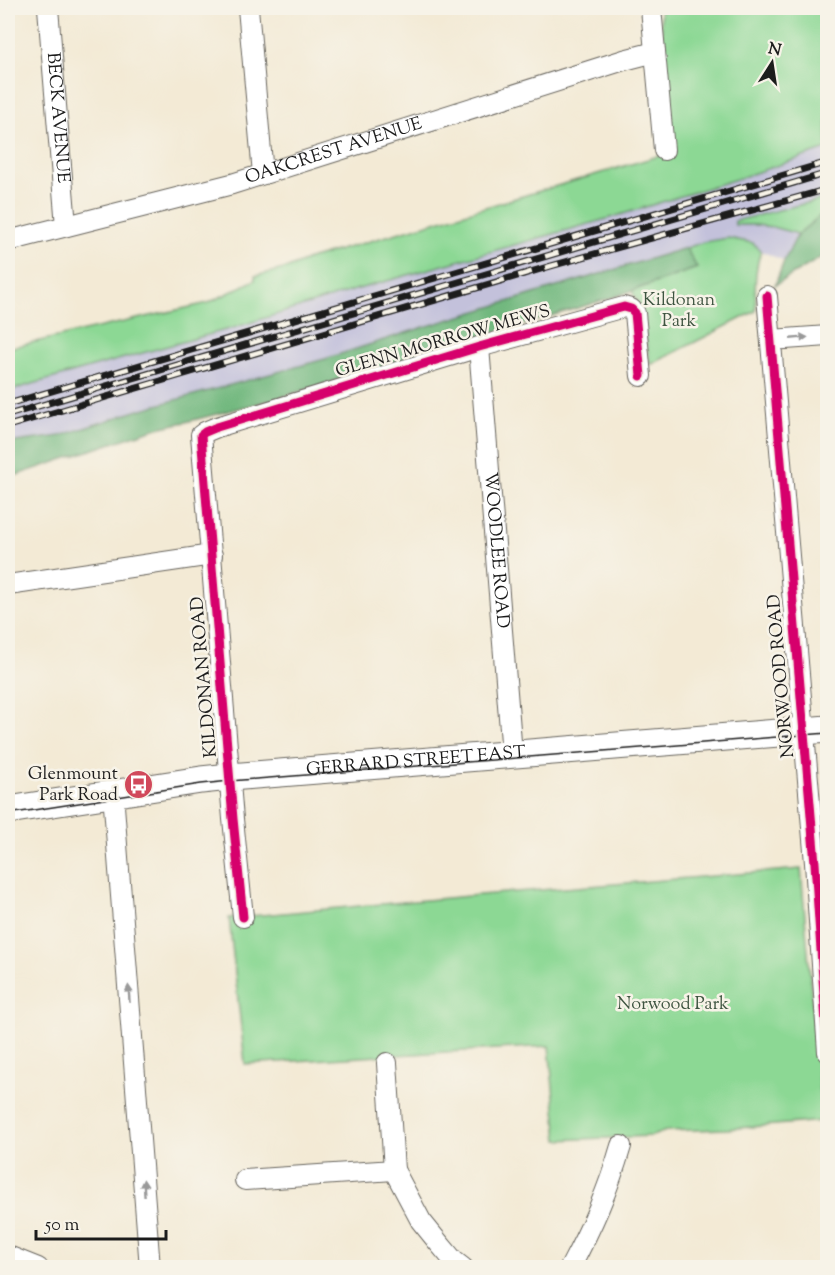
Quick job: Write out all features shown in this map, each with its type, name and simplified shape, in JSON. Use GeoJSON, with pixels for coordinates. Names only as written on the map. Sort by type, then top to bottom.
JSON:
{"type":"FeatureCollection","features":[{"type":"Feature","properties":{"kind":"main road","name":"GERRARD STREET EAST"},"geometry":{"type":"LineString","coordinates":[[8,810],[230,777],[816,730]]}},
{"type":"Feature","properties":{"kind":"street","name":"BECK AVENUE"},"geometry":{"type":"LineString","coordinates":[[48,8],[66,226]]}},
{"type":"Feature","properties":{"kind":"street"},"geometry":{"type":"LineString","coordinates":[[248,8],[263,174]]}},
{"type":"Feature","properties":{"kind":"street"},"geometry":{"type":"LineString","coordinates":[[651,8],[664,150]]}},
{"type":"Feature","properties":{"kind":"street","name":"OAKCREST AVENUE"},"geometry":{"type":"LineString","coordinates":[[8,241],[232,184],[654,52]]}},
{"type":"Feature","properties":{"kind":"street","name":"NORWOOD ROAD"},"geometry":{"type":"LineString","coordinates":[[767,296],[816,730],[815,863],[828,1052]]}},
{"type":"Feature","properties":{"kind":"street","name":"GLENN MORROW MEWS"},"geometry":{"type":"LineString","coordinates":[[201,435],[217,427],[479,347],[624,307],[635,313],[641,376]]}},
{"type":"Feature","properties":{"kind":"street"},"geometry":{"type":"LineString","coordinates":[[771,340],[828,336]]}},
{"type":"Feature","properties":{"kind":"street","name":"WOODLEE ROAD"},"geometry":{"type":"LineString","coordinates":[[479,347],[512,754]]}},
{"type":"Feature","properties":{"kind":"street","name":"KILDONAN ROAD"},"geometry":{"type":"LineString","coordinates":[[201,435],[243,916]]}},
{"type":"Feature","properties":{"kind":"street"},"geometry":{"type":"LineString","coordinates":[[8,585],[212,555]]}},
{"type":"Feature","properties":{"kind":"street"},"geometry":{"type":"LineString","coordinates":[[113,794],[150,1268]]}},
{"type":"Feature","properties":{"kind":"street"},"geometry":{"type":"LineString","coordinates":[[387,1063],[394,1170],[421,1221],[454,1261],[463,1268]]}},
{"type":"Feature","properties":{"kind":"street"},"geometry":{"type":"LineString","coordinates":[[570,1268],[600,1209],[621,1146]]}},
{"type":"Feature","properties":{"kind":"street"},"geometry":{"type":"LineString","coordinates":[[245,1180],[394,1170]]}},
{"type":"Feature","properties":{"kind":"street"},"geometry":{"type":"LineString","coordinates":[[8,1256],[38,1268]]}},
{"type":"Feature","properties":{"kind":"shaded area"},"geometry":{"type":"Polygon","coordinates":[[[827,149],[827,210],[798,234],[784,261],[761,251],[753,243],[728,238],[704,242],[325,359],[139,410],[60,436],[8,443],[8,391],[233,328],[827,149]]]}},
{"type":"Feature","properties":{"kind":"green space"},"geometry":{"type":"Polygon","coordinates":[[[660,8],[827,8],[827,149],[610,218],[8,391],[8,348],[208,303],[255,280],[255,276],[672,152],[660,8]]]}},
{"type":"Feature","properties":{"kind":"green space"},"geometry":{"type":"Polygon","coordinates":[[[827,198],[827,210],[798,234],[772,227],[735,225],[735,221],[827,198]]]}},
{"type":"Feature","properties":{"kind":"green space"},"geometry":{"type":"Polygon","coordinates":[[[827,210],[827,254],[775,285],[798,234],[827,210]]]}},
{"type":"Feature","properties":{"kind":"green space","name":"Kildonan Park"},"geometry":{"type":"Polygon","coordinates":[[[728,238],[753,243],[761,251],[756,273],[756,311],[650,365],[640,307],[632,291],[697,268],[686,248],[728,238]]]}},
{"type":"Feature","properties":{"kind":"green space"},"geometry":{"type":"Polygon","coordinates":[[[686,248],[697,268],[614,297],[271,400],[157,428],[8,478],[8,443],[60,436],[139,410],[325,359],[686,248]]]}},
{"type":"Feature","properties":{"kind":"green space","name":"Norwood Park"},"geometry":{"type":"Polygon","coordinates":[[[801,869],[822,1121],[726,1129],[666,1131],[652,1136],[558,1140],[549,1046],[245,1064],[229,918],[801,869]]]}},
{"type":"Feature","properties":{"kind":"tram line"},"geometry":{"type":"LineString","coordinates":[[8,814],[230,781],[828,733]]}},
{"type":"Feature","properties":{"kind":"railway"},"geometry":{"type":"LineString","coordinates":[[8,404],[828,162]]}},
{"type":"Feature","properties":{"kind":"railway"},"geometry":{"type":"LineString","coordinates":[[8,415],[828,173]]}},
{"type":"Feature","properties":{"kind":"railway"},"geometry":{"type":"LineString","coordinates":[[8,426],[551,266],[828,189]]}},
{"type":"Feature","properties":{"kind":"cycle path"},"geometry":{"type":"LineString","coordinates":[[767,296],[815,863],[828,1052]]}},
{"type":"Feature","properties":{"kind":"cycle path"},"geometry":{"type":"LineString","coordinates":[[243,917],[201,435],[217,427],[479,347],[624,307],[635,313],[641,376]]}},
{"type":"Feature","properties":{"kind":"place","name":"Glenmount Park Road"},"geometry":{"type":"Point","coordinates":[139,785]}}]}
